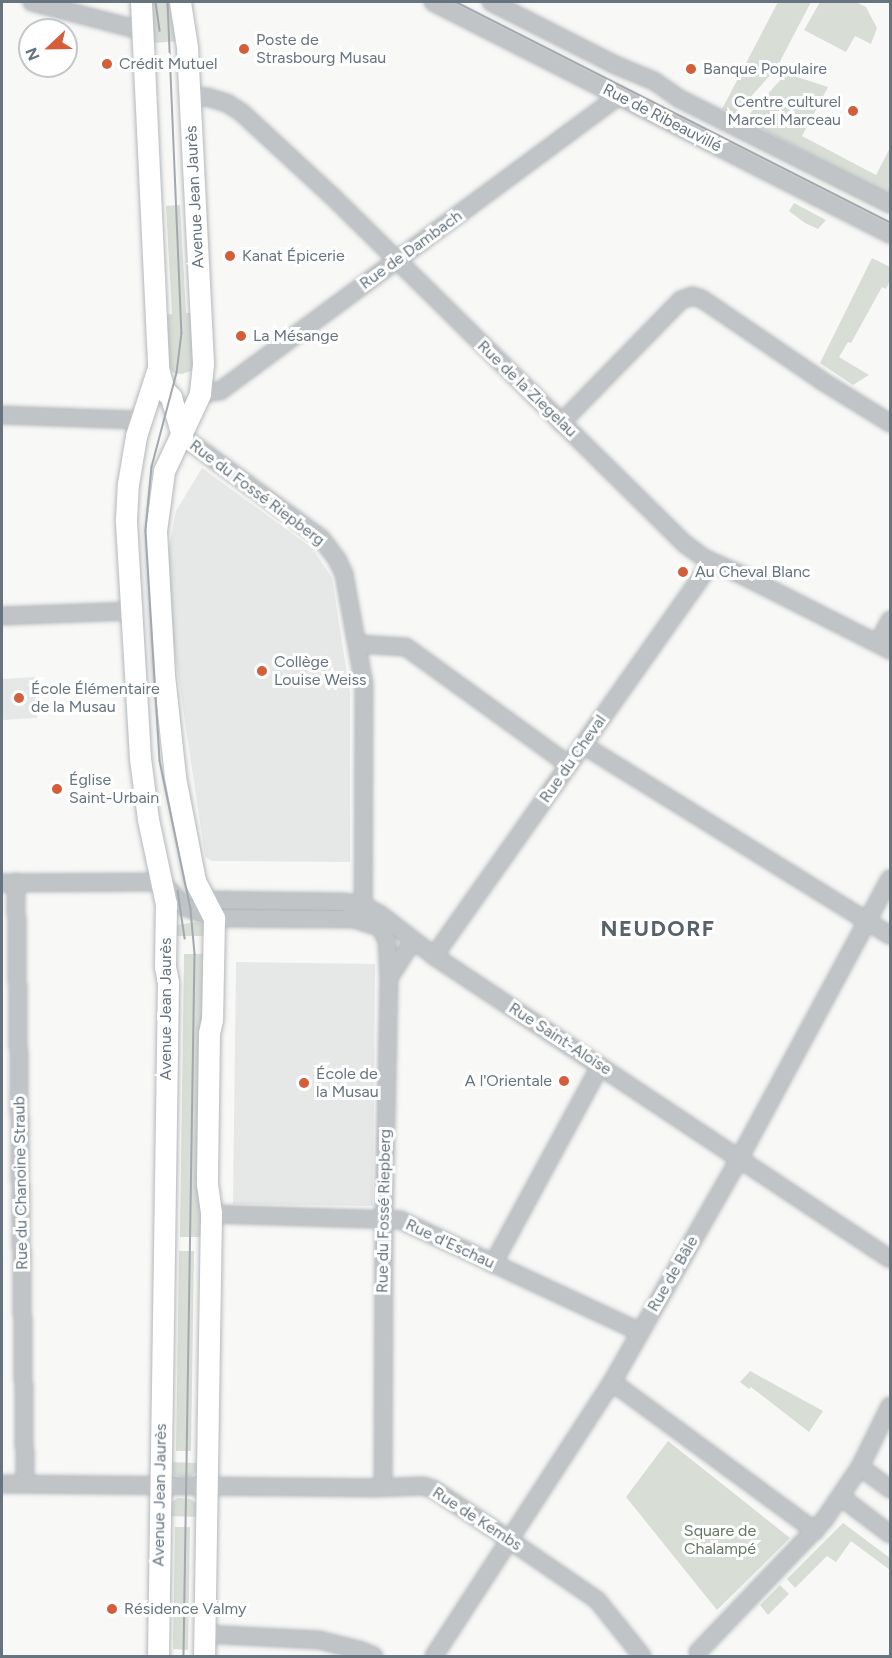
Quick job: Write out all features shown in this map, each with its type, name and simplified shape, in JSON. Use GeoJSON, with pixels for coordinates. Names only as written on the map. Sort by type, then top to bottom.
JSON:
{"type":"FeatureCollection","features":[{"type":"Feature","properties":{"kind":"main road","name":"Avenue Jean Jaurès"},"geometry":{"type":"LineString","coordinates":[[141,2],[159,368],[164,390],[171,397],[182,436]]}},
{"type":"Feature","properties":{"kind":"main road","name":"Avenue Jean Jaurès"},"geometry":{"type":"LineString","coordinates":[[184,6],[204,364],[200,393],[163,476],[156,553],[164,675],[175,777],[195,881],[209,909],[207,1184],[211,1214],[204,1656]]}},
{"type":"Feature","properties":{"kind":"main road","name":"Avenue Jean Jaurès"},"geometry":{"type":"LineString","coordinates":[[158,1656],[153,1484],[168,982],[165,967],[166,904],[148,819],[141,758],[126,519],[128,484],[141,420],[159,368]]}},
{"type":"Feature","properties":{"kind":"main road"},"geometry":{"type":"LineString","coordinates":[[171,397],[200,393]]}},
{"type":"Feature","properties":{"kind":"main road"},"geometry":{"type":"LineString","coordinates":[[162,882],[195,881]]}},
{"type":"Feature","properties":{"kind":"street"},"geometry":{"type":"LineString","coordinates":[[32,2],[142,31]]}},
{"type":"Feature","properties":{"kind":"street","name":"Rue de Ribeauvillé"},"geometry":{"type":"LineString","coordinates":[[433,2],[891,234]]}},
{"type":"Feature","properties":{"kind":"street","name":"Rue de Ribeauvillé"},"geometry":{"type":"LineString","coordinates":[[491,2],[613,64],[654,81],[678,98],[891,204]]}},
{"type":"Feature","properties":{"kind":"street","name":"Rue de la Ziegelau"},"geometry":{"type":"LineString","coordinates":[[190,96],[207,97],[227,103],[241,112],[685,544],[712,562],[884,647]]}},
{"type":"Feature","properties":{"kind":"street","name":"Rue de Dambach"},"geometry":{"type":"LineString","coordinates":[[200,393],[219,391],[618,97]]}},
{"type":"Feature","properties":{"kind":"street"},"geometry":{"type":"LineString","coordinates":[[561,423],[681,300],[692,296],[702,299],[822,381],[891,423]]}},
{"type":"Feature","properties":{"kind":"street"},"geometry":{"type":"LineString","coordinates":[[2,415],[141,420]]}},
{"type":"Feature","properties":{"kind":"street","name":"Rue du Fossé Riepberg"},"geometry":{"type":"LineString","coordinates":[[182,436],[321,538],[330,548],[344,574],[364,684],[360,914]]}},
{"type":"Feature","properties":{"kind":"street","name":"Rue du Cheval"},"geometry":{"type":"LineString","coordinates":[[434,957],[712,562]]}},
{"type":"Feature","properties":{"kind":"street"},"geometry":{"type":"LineString","coordinates":[[2,616],[131,611]]}},
{"type":"Feature","properties":{"kind":"street"},"geometry":{"type":"LineString","coordinates":[[884,647],[891,620]]}},
{"type":"Feature","properties":{"kind":"street"},"geometry":{"type":"LineString","coordinates":[[357,644],[406,647],[569,765]]}},
{"type":"Feature","properties":{"kind":"street"},"geometry":{"type":"LineString","coordinates":[[583,745],[891,935]]}},
{"type":"Feature","properties":{"kind":"street","name":"Rue de Bâle"},"geometry":{"type":"LineString","coordinates":[[434,1656],[612,1382],[739,1159],[891,879]]}},
{"type":"Feature","properties":{"kind":"street"},"geometry":{"type":"LineString","coordinates":[[9,883],[162,882]]}},
{"type":"Feature","properties":{"kind":"street","name":"Rue Saint-Aloïse"},"geometry":{"type":"LineString","coordinates":[[162,882],[185,907],[209,909],[342,902],[360,914],[381,915],[412,942],[434,957],[891,1259]]}},
{"type":"Feature","properties":{"kind":"street","name":"Rue du Chanoine Straub"},"geometry":{"type":"LineString","coordinates":[[9,883],[25,1484]]}},
{"type":"Feature","properties":{"kind":"street"},"geometry":{"type":"LineString","coordinates":[[360,914],[381,930],[412,942],[389,978]]}},
{"type":"Feature","properties":{"kind":"street","name":"Rue du Fossé Riepberg"},"geometry":{"type":"LineString","coordinates":[[381,930],[387,941],[389,978],[384,1218],[383,1486]]}},
{"type":"Feature","properties":{"kind":"street"},"geometry":{"type":"LineString","coordinates":[[493,1264],[600,1066]]}},
{"type":"Feature","properties":{"kind":"street","name":"Rue d'Eschau"},"geometry":{"type":"LineString","coordinates":[[211,1214],[400,1220],[640,1332]]}},
{"type":"Feature","properties":{"kind":"street"},"geometry":{"type":"LineString","coordinates":[[612,1382],[815,1531]]}},
{"type":"Feature","properties":{"kind":"street"},"geometry":{"type":"LineString","coordinates":[[698,1652],[815,1531],[860,1467],[891,1406]]}},
{"type":"Feature","properties":{"kind":"street"},"geometry":{"type":"LineString","coordinates":[[860,1467],[891,1490]]}},
{"type":"Feature","properties":{"kind":"street","name":"Rue de Kembs"},"geometry":{"type":"LineString","coordinates":[[2,1484],[423,1486],[433,1489],[511,1540],[597,1600],[642,1656]]}},
{"type":"Feature","properties":{"kind":"street"},"geometry":{"type":"LineString","coordinates":[[841,1497],[891,1534]]}},
{"type":"Feature","properties":{"kind":"street"},"geometry":{"type":"LineString","coordinates":[[204,1634],[319,1640],[374,1656]]}},
{"type":"Feature","properties":{"kind":"shaded area","name":"Collège Louise Weiss"},"geometry":{"type":"Polygon","coordinates":[[[202,468],[312,548],[332,578],[350,693],[350,862],[211,861],[205,856],[173,641],[168,553],[176,511],[202,468]]]}},
{"type":"Feature","properties":{"kind":"shaded area","name":"École Élémentaire de la Musau"},"geometry":{"type":"Polygon","coordinates":[[[35,677],[37,718],[2,720],[2,679],[35,677]]]}},
{"type":"Feature","properties":{"kind":"shaded area","name":"École de la Musau"},"geometry":{"type":"Polygon","coordinates":[[[236,962],[375,964],[373,1206],[233,1204],[236,962]]]}},
{"type":"Feature","properties":{"kind":"green space"},"geometry":{"type":"Polygon","coordinates":[[[149,2],[173,2],[180,41],[152,43],[149,2]]]}},
{"type":"Feature","properties":{"kind":"green space"},"geometry":{"type":"Polygon","coordinates":[[[778,2],[811,2],[776,69],[734,115],[722,109],[778,2]]]}},
{"type":"Feature","properties":{"kind":"green space"},"geometry":{"type":"Polygon","coordinates":[[[820,2],[856,2],[866,7],[877,28],[871,44],[855,36],[846,52],[804,30],[820,2]]]}},
{"type":"Feature","properties":{"kind":"green space"},"geometry":{"type":"Polygon","coordinates":[[[791,75],[828,87],[802,136],[876,175],[890,148],[890,196],[744,120],[783,77],[791,75]]]}},
{"type":"Feature","properties":{"kind":"green space"},"geometry":{"type":"Polygon","coordinates":[[[794,203],[826,220],[818,229],[805,223],[789,211],[794,203]]]}},
{"type":"Feature","properties":{"kind":"green space"},"geometry":{"type":"Polygon","coordinates":[[[180,205],[186,313],[193,313],[194,370],[182,374],[174,373],[167,365],[165,315],[172,314],[166,206],[180,205]]]}},
{"type":"Feature","properties":{"kind":"green space"},"geometry":{"type":"Polygon","coordinates":[[[872,258],[890,267],[890,280],[886,289],[882,287],[851,343],[848,342],[839,357],[869,375],[853,385],[820,363],[872,258]]]}},
{"type":"Feature","properties":{"kind":"green space"},"geometry":{"type":"Polygon","coordinates":[[[196,922],[203,925],[206,936],[177,936],[177,925],[196,922]]]}},
{"type":"Feature","properties":{"kind":"green space"},"geometry":{"type":"Polygon","coordinates":[[[184,954],[206,954],[202,1237],[180,1237],[184,954]]]}},
{"type":"Feature","properties":{"kind":"green space"},"geometry":{"type":"Polygon","coordinates":[[[179,1251],[194,1251],[191,1451],[176,1451],[179,1251]]]}},
{"type":"Feature","properties":{"kind":"green space"},"geometry":{"type":"Polygon","coordinates":[[[750,1371],[823,1411],[809,1432],[751,1387],[749,1389],[740,1382],[750,1371]]]}},
{"type":"Feature","properties":{"kind":"green space","name":"Square de Chalampé"},"geometry":{"type":"Polygon","coordinates":[[[668,1441],[790,1538],[717,1610],[626,1497],[668,1441]]]}},
{"type":"Feature","properties":{"kind":"green space"},"geometry":{"type":"Polygon","coordinates":[[[168,1462],[200,1463],[197,1472],[190,1477],[174,1475],[168,1462]]]}},
{"type":"Feature","properties":{"kind":"green space"},"geometry":{"type":"Polygon","coordinates":[[[178,1498],[190,1499],[197,1503],[199,1517],[168,1516],[170,1503],[178,1498]]]}},
{"type":"Feature","properties":{"kind":"green space"},"geometry":{"type":"Polygon","coordinates":[[[843,1523],[890,1558],[890,1570],[851,1541],[836,1562],[827,1556],[795,1588],[787,1579],[843,1523]]]}},
{"type":"Feature","properties":{"kind":"green space"},"geometry":{"type":"Polygon","coordinates":[[[175,1527],[190,1527],[188,1650],[173,1649],[175,1527]]]}},
{"type":"Feature","properties":{"kind":"green space"},"geometry":{"type":"Polygon","coordinates":[[[780,1585],[789,1594],[768,1615],[760,1605],[780,1585]]]}},
{"type":"Feature","properties":{"kind":"tram line"},"geometry":{"type":"LineString","coordinates":[[156,2],[160,31]]}},
{"type":"Feature","properties":{"kind":"tram line"},"geometry":{"type":"LineString","coordinates":[[168,2],[182,333],[177,373],[152,467],[146,531],[160,761],[191,910],[195,954],[184,1656]]}},
{"type":"Feature","properties":{"kind":"tram line"},"geometry":{"type":"LineString","coordinates":[[456,2],[890,222]]}},
{"type":"Feature","properties":{"kind":"tram line"},"geometry":{"type":"LineString","coordinates":[[178,891],[185,938]]}},
{"type":"Feature","properties":{"kind":"place","name":"Poste de Strasbourg Musau"},"geometry":{"type":"Point","coordinates":[244,49]}},
{"type":"Feature","properties":{"kind":"place","name":"Crédit Mutuel"},"geometry":{"type":"Point","coordinates":[107,64]}},
{"type":"Feature","properties":{"kind":"place","name":"Banque Populaire"},"geometry":{"type":"Point","coordinates":[691,69]}},
{"type":"Feature","properties":{"kind":"place","name":"Centre culturel Marcel Marceau"},"geometry":{"type":"Point","coordinates":[853,111]}},
{"type":"Feature","properties":{"kind":"place","name":"Kanat Épicerie"},"geometry":{"type":"Point","coordinates":[230,256]}},
{"type":"Feature","properties":{"kind":"place","name":"La Mésange"},"geometry":{"type":"Point","coordinates":[241,336]}},
{"type":"Feature","properties":{"kind":"place","name":"Au Cheval Blanc"},"geometry":{"type":"Point","coordinates":[683,572]}},
{"type":"Feature","properties":{"kind":"place","name":"Collège Louise Weiss"},"geometry":{"type":"Point","coordinates":[262,671]}},
{"type":"Feature","properties":{"kind":"place","name":"École Élémentaire de la Musau"},"geometry":{"type":"Point","coordinates":[19,698]}},
{"type":"Feature","properties":{"kind":"place","name":"Église Saint-Urbain"},"geometry":{"type":"Point","coordinates":[57,789]}},
{"type":"Feature","properties":{"kind":"place","name":"A l'Orientale"},"geometry":{"type":"Point","coordinates":[564,1081]}},
{"type":"Feature","properties":{"kind":"place","name":"École de la Musau"},"geometry":{"type":"Point","coordinates":[304,1083]}},
{"type":"Feature","properties":{"kind":"place","name":"Résidence Valmy"},"geometry":{"type":"Point","coordinates":[112,1609]}},
{"type":"Feature","properties":{"kind":"district","name":"NEUDORF"},"geometry":{"type":"Point","coordinates":[658,929]}}]}
